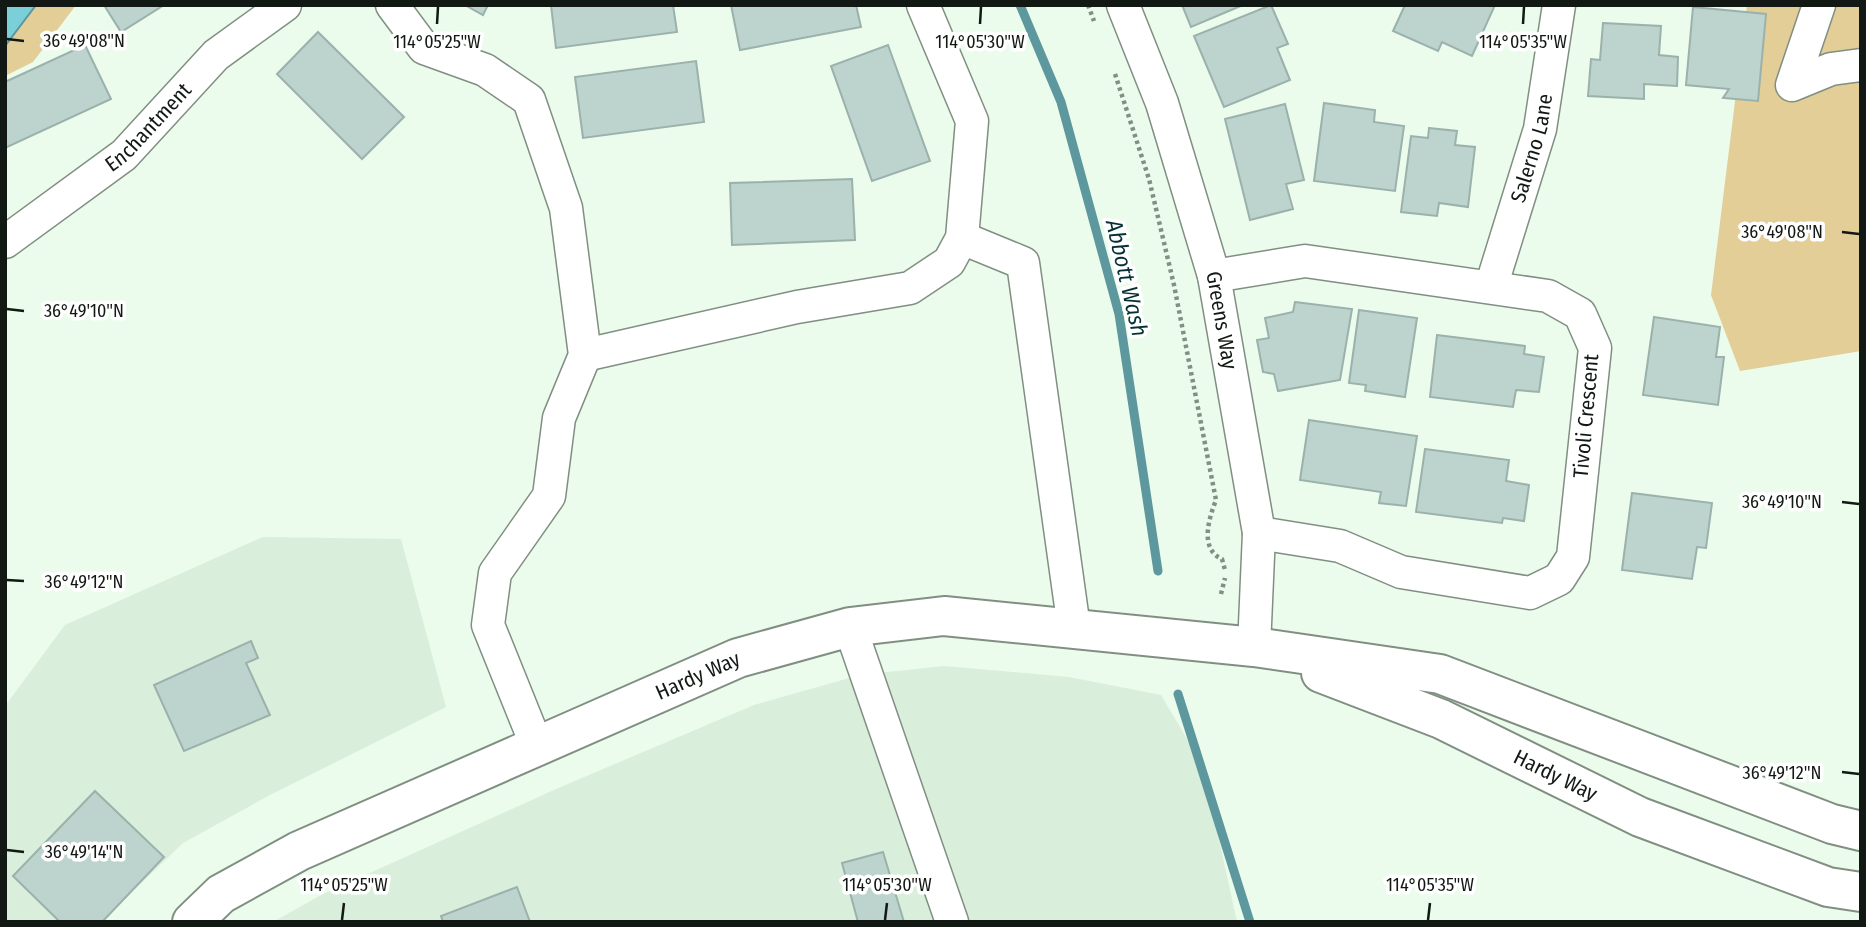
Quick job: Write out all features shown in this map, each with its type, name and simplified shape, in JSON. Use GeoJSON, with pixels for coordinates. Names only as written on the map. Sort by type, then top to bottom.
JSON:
{"type":"FeatureCollection","features":[{"type":"Feature","properties":{"kind":"main road","name":"Hardy Way"},"geometry":{"type":"LineString","coordinates":[[192,922],[221,894],[299,851],[536,744],[738,658],[850,627],[944,616],[1254,647],[1440,674],[1716,781],[1832,824],[1861,831]]}},
{"type":"Feature","properties":{"kind":"main road","name":"Hardy Way"},"geometry":{"type":"LineString","coordinates":[[1254,647],[1441,719],[1640,817],[1828,887],[1861,892]]}},
{"type":"Feature","properties":{"kind":"street","name":"Enchantment"},"geometry":{"type":"LineString","coordinates":[[5,242],[124,155],[216,55],[285,5]]}},
{"type":"Feature","properties":{"kind":"street"},"geometry":{"type":"LineString","coordinates":[[392,5],[424,48],[485,70],[529,100],[566,208],[585,355],[559,418],[549,496],[495,573],[488,625],[536,744]]}},
{"type":"Feature","properties":{"kind":"street"},"geometry":{"type":"LineString","coordinates":[[585,355],[797,307],[910,288],[949,262],[962,238],[972,121],[923,5]]}},
{"type":"Feature","properties":{"kind":"street","name":"Greens Way"},"geometry":{"type":"LineString","coordinates":[[1123,5],[1162,103],[1214,276],[1259,533],[1254,647]]}},
{"type":"Feature","properties":{"kind":"street","name":"Salerno Lane"},"geometry":{"type":"LineString","coordinates":[[1491,287],[1540,130],[1559,5]]}},
{"type":"Feature","properties":{"kind":"street"},"geometry":{"type":"LineString","coordinates":[[1819,5],[1793,85],[1831,69],[1861,65]]}},
{"type":"Feature","properties":{"kind":"street"},"geometry":{"type":"LineString","coordinates":[[962,238],[1023,263],[1074,628]]}},
{"type":"Feature","properties":{"kind":"street","name":"Tivoli Crescent"},"geometry":{"type":"LineString","coordinates":[[1214,276],[1305,261],[1548,296],[1580,314],[1595,348],[1573,557],[1559,579],[1530,593],[1401,572],[1340,546],[1259,533]]}},
{"type":"Feature","properties":{"kind":"street"},"geometry":{"type":"LineString","coordinates":[[850,627],[951,922]]}},
{"type":"Feature","properties":{"kind":"path"},"geometry":{"type":"LineString","coordinates":[[1087,5],[1097,28]]}},
{"type":"Feature","properties":{"kind":"path"},"geometry":{"type":"LineString","coordinates":[[1111,62],[1149,179],[1174,285],[1216,500],[1208,521],[1209,547],[1225,566],[1221,594]]}},
{"type":"Feature","properties":{"kind":"shaded area"},"geometry":{"type":"Polygon","coordinates":[[[5,5],[76,5],[33,62],[5,76],[5,5]]]}},
{"type":"Feature","properties":{"kind":"shaded area"},"geometry":{"type":"Polygon","coordinates":[[[1747,5],[1861,5],[1861,351],[1740,371],[1711,295],[1747,5]]]}},
{"type":"Feature","properties":{"kind":"shaded area"},"geometry":{"type":"Polygon","coordinates":[[[263,537],[401,539],[446,707],[270,795],[183,843],[101,922],[5,922],[5,706],[65,625],[263,537]]]}},
{"type":"Feature","properties":{"kind":"shaded area"},"geometry":{"type":"Polygon","coordinates":[[[944,666],[1069,677],[1161,695],[1203,766],[1237,922],[273,922],[321,895],[556,789],[754,705],[860,675],[944,666]]]}},
{"type":"Feature","properties":{"kind":"water"},"geometry":{"type":"Polygon","coordinates":[[[5,5],[36,5],[5,46],[5,5]]]}},
{"type":"Feature","properties":{"kind":"building"},"geometry":{"type":"Polygon","coordinates":[[[104,5],[164,5],[121,32],[104,5]]]}},
{"type":"Feature","properties":{"kind":"building"},"geometry":{"type":"Polygon","coordinates":[[[465,5],[488,5],[483,15],[465,5]]]}},
{"type":"Feature","properties":{"kind":"building"},"geometry":{"type":"Polygon","coordinates":[[[551,5],[673,5],[677,32],[556,48],[551,5]]]}},
{"type":"Feature","properties":{"kind":"building"},"geometry":{"type":"Polygon","coordinates":[[[731,5],[856,5],[861,27],[740,50],[731,5]]]}},
{"type":"Feature","properties":{"kind":"building"},"geometry":{"type":"Polygon","coordinates":[[[1182,5],[1243,5],[1191,27],[1182,5]]]}},
{"type":"Feature","properties":{"kind":"building"},"geometry":{"type":"Polygon","coordinates":[[[1271,5],[1288,44],[1277,48],[1290,80],[1224,107],[1194,36],[1271,5]]]}},
{"type":"Feature","properties":{"kind":"building"},"geometry":{"type":"Polygon","coordinates":[[[1405,5],[1495,5],[1472,56],[1442,42],[1438,51],[1393,31],[1405,5]]]}},
{"type":"Feature","properties":{"kind":"building"},"geometry":{"type":"Polygon","coordinates":[[[1693,7],[1766,14],[1758,101],[1723,98],[1729,89],[1686,85],[1693,7]]]}},
{"type":"Feature","properties":{"kind":"building"},"geometry":{"type":"Polygon","coordinates":[[[1603,23],[1661,26],[1659,55],[1678,57],[1677,86],[1644,84],[1644,99],[1588,96],[1591,59],[1600,60],[1603,23]]]}},
{"type":"Feature","properties":{"kind":"building"},"geometry":{"type":"Polygon","coordinates":[[[318,32],[404,117],[362,159],[277,74],[318,32]]]}},
{"type":"Feature","properties":{"kind":"building"},"geometry":{"type":"Polygon","coordinates":[[[85,45],[111,99],[5,148],[5,82],[85,45]]]}},
{"type":"Feature","properties":{"kind":"building"},"geometry":{"type":"Polygon","coordinates":[[[888,45],[930,161],[872,181],[831,66],[888,45]]]}},
{"type":"Feature","properties":{"kind":"building"},"geometry":{"type":"Polygon","coordinates":[[[696,61],[704,122],[583,138],[575,77],[696,61]]]}},
{"type":"Feature","properties":{"kind":"building"},"geometry":{"type":"Polygon","coordinates":[[[1324,103],[1375,110],[1374,122],[1404,126],[1395,191],[1314,181],[1324,103]]]}},
{"type":"Feature","properties":{"kind":"building"},"geometry":{"type":"Polygon","coordinates":[[[1285,104],[1304,180],[1286,184],[1293,209],[1250,220],[1225,119],[1285,104]]]}},
{"type":"Feature","properties":{"kind":"building"},"geometry":{"type":"Polygon","coordinates":[[[1429,128],[1457,131],[1455,145],[1475,147],[1468,207],[1439,203],[1437,216],[1401,212],[1411,136],[1428,138],[1429,128]]]}},
{"type":"Feature","properties":{"kind":"building"},"geometry":{"type":"Polygon","coordinates":[[[852,179],[855,240],[732,245],[730,183],[852,179]]]}},
{"type":"Feature","properties":{"kind":"building"},"geometry":{"type":"Polygon","coordinates":[[[1295,302],[1352,309],[1340,380],[1278,391],[1274,374],[1263,372],[1257,340],[1269,338],[1265,318],[1293,312],[1295,302]]]}},
{"type":"Feature","properties":{"kind":"building"},"geometry":{"type":"Polygon","coordinates":[[[1359,310],[1417,318],[1405,397],[1365,391],[1366,385],[1349,383],[1359,310]]]}},
{"type":"Feature","properties":{"kind":"building"},"geometry":{"type":"Polygon","coordinates":[[[1654,317],[1720,327],[1716,357],[1724,357],[1718,405],[1643,395],[1654,317]]]}},
{"type":"Feature","properties":{"kind":"building"},"geometry":{"type":"Polygon","coordinates":[[[1437,335],[1525,346],[1524,354],[1544,357],[1539,392],[1516,390],[1513,407],[1430,397],[1437,335]]]}},
{"type":"Feature","properties":{"kind":"building"},"geometry":{"type":"Polygon","coordinates":[[[1309,420],[1417,436],[1406,506],[1379,503],[1381,492],[1300,480],[1309,420]]]}},
{"type":"Feature","properties":{"kind":"building"},"geometry":{"type":"Polygon","coordinates":[[[1425,449],[1509,460],[1506,481],[1529,485],[1524,521],[1503,518],[1502,523],[1416,512],[1425,449]]]}},
{"type":"Feature","properties":{"kind":"building"},"geometry":{"type":"Polygon","coordinates":[[[1632,493],[1712,503],[1706,548],[1697,547],[1692,579],[1622,570],[1632,493]]]}},
{"type":"Feature","properties":{"kind":"building"},"geometry":{"type":"Polygon","coordinates":[[[251,641],[258,658],[246,663],[270,715],[184,751],[154,685],[251,641]]]}},
{"type":"Feature","properties":{"kind":"building"},"geometry":{"type":"Polygon","coordinates":[[[95,791],[164,857],[102,922],[60,922],[13,876],[95,791]]]}},
{"type":"Feature","properties":{"kind":"building"},"geometry":{"type":"Polygon","coordinates":[[[883,852],[904,922],[858,922],[842,863],[883,852]]]}},
{"type":"Feature","properties":{"kind":"building"},"geometry":{"type":"Polygon","coordinates":[[[517,887],[530,922],[443,922],[441,916],[517,887]]]}},
{"type":"Feature","properties":{"kind":"waterway","name":"Abbott Wash"},"geometry":{"type":"LineString","coordinates":[[1020,5],[1061,102],[1119,314],[1158,571]]}},
{"type":"Feature","properties":{"kind":"waterway"},"geometry":{"type":"LineString","coordinates":[[1178,694],[1250,922]]}}]}
